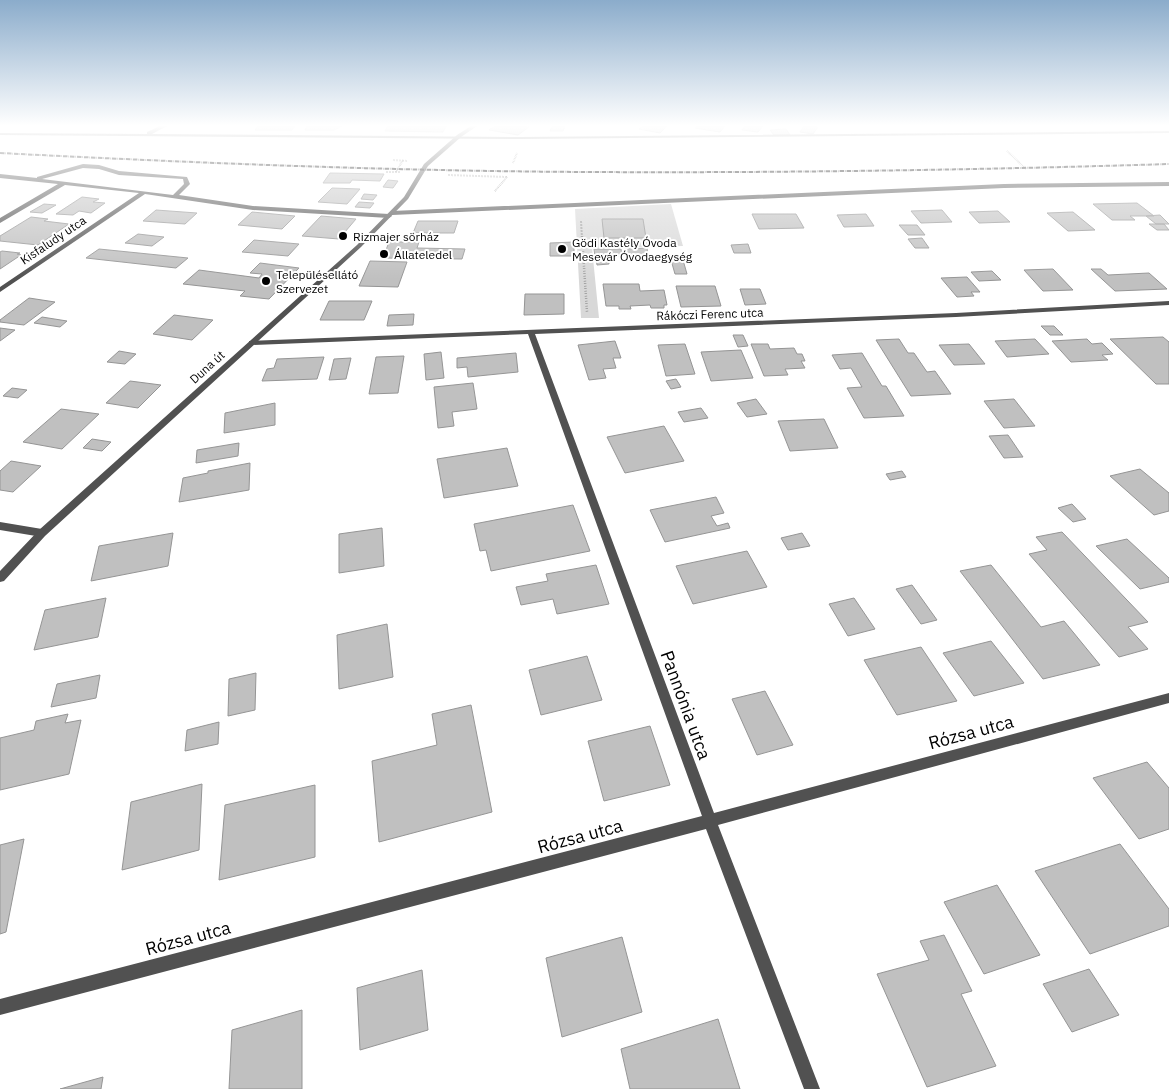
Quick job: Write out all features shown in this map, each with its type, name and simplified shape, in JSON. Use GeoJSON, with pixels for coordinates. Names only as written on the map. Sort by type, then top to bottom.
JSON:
{"type":"FeatureCollection","features":[{"type":"Feature","properties":{"kind":"street"},"geometry":{"type":"LineString","coordinates":[[7,177],[144,192],[254,208],[390,215],[646,200],[1045,185],[1169,184]]}},
{"type":"Feature","properties":{"kind":"street"},"geometry":{"type":"LineString","coordinates":[[35,180],[46,177]]}},
{"type":"Feature","properties":{"kind":"street"},"geometry":{"type":"LineString","coordinates":[[169,177],[185,178],[187,184],[175,196]]}},
{"type":"Feature","properties":{"kind":"street","name":"Duna út"},"geometry":{"type":"LineString","coordinates":[[0,578],[42,533],[390,215],[406,198],[418,177]]}},
{"type":"Feature","properties":{"kind":"street"},"geometry":{"type":"LineString","coordinates":[[0,220],[64,183]]}},
{"type":"Feature","properties":{"kind":"street","name":"Kisfaludy utca"},"geometry":{"type":"LineString","coordinates":[[0,290],[144,192]]}},
{"type":"Feature","properties":{"kind":"street","name":"Rákóczi Ferenc utca"},"geometry":{"type":"LineString","coordinates":[[252,342],[946,316],[1169,304]]}},
{"type":"Feature","properties":{"kind":"street","name":"Pannónia utca"},"geometry":{"type":"LineString","coordinates":[[531,333],[710,821],[812,1089]]}},
{"type":"Feature","properties":{"kind":"street"},"geometry":{"type":"LineString","coordinates":[[0,526],[42,533]]}},
{"type":"Feature","properties":{"kind":"street","name":"Rózsa utca"},"geometry":{"type":"LineString","coordinates":[[0,1006],[710,821],[1169,698]]}},
{"type":"Feature","properties":{"kind":"path"},"geometry":{"type":"LineString","coordinates":[[502,177],[507,177]]}},
{"type":"Feature","properties":{"kind":"path"},"geometry":{"type":"LineString","coordinates":[[1036,177],[1045,185]]}},
{"type":"Feature","properties":{"kind":"path"},"geometry":{"type":"LineString","coordinates":[[580,216],[588,318]]}},
{"type":"Feature","properties":{"kind":"shaded area"},"geometry":{"type":"Polygon","coordinates":[[[671,204],[683,246],[592,248],[599,318],[581,318],[575,209],[671,204]]]}},
{"type":"Feature","properties":{"kind":"building"},"geometry":{"type":"Polygon","coordinates":[[[327,177],[382,177],[380,181],[352,180],[350,183],[323,183],[327,177]]]}},
{"type":"Feature","properties":{"kind":"building"},"geometry":{"type":"Polygon","coordinates":[[[388,180],[398,181],[393,188],[383,187],[388,180]]]}},
{"type":"Feature","properties":{"kind":"building"},"geometry":{"type":"Polygon","coordinates":[[[332,188],[360,189],[347,204],[318,202],[332,188]]]}},
{"type":"Feature","properties":{"kind":"building"},"geometry":{"type":"Polygon","coordinates":[[[364,194],[377,195],[373,200],[361,199],[364,194]]]}},
{"type":"Feature","properties":{"kind":"building"},"geometry":{"type":"Polygon","coordinates":[[[82,197],[99,199],[93,202],[105,203],[91,213],[79,211],[73,215],[56,214],[82,197]]]}},
{"type":"Feature","properties":{"kind":"building"},"geometry":{"type":"Polygon","coordinates":[[[359,202],[374,203],[370,208],[355,207],[359,202]]]}},
{"type":"Feature","properties":{"kind":"building"},"geometry":{"type":"Polygon","coordinates":[[[1137,203],[1154,216],[1130,216],[1135,220],[1112,220],[1093,204],[1137,203]]]}},
{"type":"Feature","properties":{"kind":"building"},"geometry":{"type":"Polygon","coordinates":[[[44,204],[56,205],[42,213],[30,212],[44,204]]]}},
{"type":"Feature","properties":{"kind":"building"},"geometry":{"type":"Polygon","coordinates":[[[156,210],[197,213],[185,224],[143,221],[156,210]]]}},
{"type":"Feature","properties":{"kind":"building"},"geometry":{"type":"Polygon","coordinates":[[[942,210],[952,222],[921,223],[911,211],[942,210]]]}},
{"type":"Feature","properties":{"kind":"building"},"geometry":{"type":"Polygon","coordinates":[[[998,211],[1010,222],[979,223],[969,212],[998,211]]]}},
{"type":"Feature","properties":{"kind":"building"},"geometry":{"type":"Polygon","coordinates":[[[252,212],[295,216],[282,229],[238,225],[252,212]]]}},
{"type":"Feature","properties":{"kind":"building"},"geometry":{"type":"Polygon","coordinates":[[[1073,212],[1095,230],[1068,231],[1047,213],[1073,212]]]}},
{"type":"Feature","properties":{"kind":"building"},"geometry":{"type":"Polygon","coordinates":[[[752,214],[796,214],[804,228],[759,229],[752,214]]]}},
{"type":"Feature","properties":{"kind":"building"},"geometry":{"type":"Polygon","coordinates":[[[866,214],[874,226],[844,227],[837,215],[866,214]]]}},
{"type":"Feature","properties":{"kind":"building"},"geometry":{"type":"Polygon","coordinates":[[[1160,215],[1169,224],[1156,224],[1146,216],[1160,215]]]}},
{"type":"Feature","properties":{"kind":"building"},"geometry":{"type":"Polygon","coordinates":[[[321,216],[356,219],[339,239],[302,236],[321,216]]]}},
{"type":"Feature","properties":{"kind":"building"},"geometry":{"type":"Polygon","coordinates":[[[31,217],[48,219],[44,221],[69,224],[38,245],[0,241],[0,236],[31,217]]]}},
{"type":"Feature","properties":{"kind":"building"},"geometry":{"type":"Polygon","coordinates":[[[602,219],[643,219],[646,238],[604,238],[602,219]]]}},
{"type":"Feature","properties":{"kind":"building"},"geometry":{"type":"Polygon","coordinates":[[[418,221],[458,221],[454,233],[413,233],[418,221]]]}},
{"type":"Feature","properties":{"kind":"building"},"geometry":{"type":"Polygon","coordinates":[[[1149,224],[1164,224],[1169,230],[1157,230],[1149,224]]]}},
{"type":"Feature","properties":{"kind":"building"},"geometry":{"type":"Polygon","coordinates":[[[899,225],[917,225],[925,235],[908,235],[899,225]]]}},
{"type":"Feature","properties":{"kind":"building"},"geometry":{"type":"Polygon","coordinates":[[[138,234],[164,237],[152,246],[125,243],[138,234]]]}},
{"type":"Feature","properties":{"kind":"building"},"geometry":{"type":"Polygon","coordinates":[[[922,238],[929,248],[915,248],[908,239],[922,238]]]}},
{"type":"Feature","properties":{"kind":"building"},"geometry":{"type":"Polygon","coordinates":[[[254,240],[299,244],[288,256],[242,252],[254,240]]]}},
{"type":"Feature","properties":{"kind":"building"},"geometry":{"type":"Polygon","coordinates":[[[389,242],[419,242],[417,248],[465,249],[462,259],[383,258],[389,242]]]}},
{"type":"Feature","properties":{"kind":"building","name":"Gödi Kastély Óvoda Mesevár Óvodaegység"},"geometry":{"type":"Polygon","coordinates":[[[574,242],[574,256],[550,256],[550,243],[574,242]]]}},
{"type":"Feature","properties":{"kind":"building"},"geometry":{"type":"Polygon","coordinates":[[[748,244],[751,253],[734,253],[731,245],[748,244]]]}},
{"type":"Feature","properties":{"kind":"building"},"geometry":{"type":"Polygon","coordinates":[[[647,248],[648,255],[625,256],[624,249],[647,248]]]}},
{"type":"Feature","properties":{"kind":"building"},"geometry":{"type":"Polygon","coordinates":[[[99,249],[188,258],[176,268],[86,258],[99,249]]]}},
{"type":"Feature","properties":{"kind":"building"},"geometry":{"type":"Polygon","coordinates":[[[594,249],[621,249],[622,256],[595,257],[594,249]]]}},
{"type":"Feature","properties":{"kind":"building"},"geometry":{"type":"Polygon","coordinates":[[[0,252],[20,253],[17,254],[21,255],[0,269],[0,252]]]}},
{"type":"Feature","properties":{"kind":"building"},"geometry":{"type":"Polygon","coordinates":[[[608,257],[609,264],[597,265],[596,258],[608,257]]]}},
{"type":"Feature","properties":{"kind":"building"},"geometry":{"type":"Polygon","coordinates":[[[671,260],[683,260],[687,274],[675,274],[671,260]]]}},
{"type":"Feature","properties":{"kind":"building"},"geometry":{"type":"Polygon","coordinates":[[[370,261],[407,262],[398,287],[359,286],[370,261]]]}},
{"type":"Feature","properties":{"kind":"building","name":"Településellátó Szervezet"},"geometry":{"type":"Polygon","coordinates":[[[260,263],[299,268],[269,299],[240,296],[245,291],[183,284],[199,270],[259,278],[262,274],[250,273],[260,263]]]}},
{"type":"Feature","properties":{"kind":"building"},"geometry":{"type":"Polygon","coordinates":[[[1053,269],[1073,290],[1043,291],[1024,270],[1053,269]]]}},
{"type":"Feature","properties":{"kind":"building"},"geometry":{"type":"Polygon","coordinates":[[[1091,269],[1101,269],[1108,275],[1149,273],[1167,289],[1115,291],[1091,269]]]}},
{"type":"Feature","properties":{"kind":"building"},"geometry":{"type":"Polygon","coordinates":[[[992,271],[1001,280],[979,281],[971,272],[992,271]]]}},
{"type":"Feature","properties":{"kind":"building"},"geometry":{"type":"Polygon","coordinates":[[[967,277],[980,292],[971,292],[974,296],[957,297],[941,278],[967,277]]]}},
{"type":"Feature","properties":{"kind":"building"},"geometry":{"type":"Polygon","coordinates":[[[603,284],[639,284],[640,291],[664,290],[667,305],[664,305],[664,308],[651,308],[650,305],[630,306],[631,309],[619,309],[619,306],[606,306],[603,284]]]}},
{"type":"Feature","properties":{"kind":"building"},"geometry":{"type":"Polygon","coordinates":[[[676,286],[715,286],[721,306],[681,307],[676,286]]]}},
{"type":"Feature","properties":{"kind":"building"},"geometry":{"type":"Polygon","coordinates":[[[740,289],[760,289],[766,304],[745,305],[740,289]]]}},
{"type":"Feature","properties":{"kind":"building"},"geometry":{"type":"Polygon","coordinates":[[[525,294],[564,294],[564,314],[524,315],[525,294]]]}},
{"type":"Feature","properties":{"kind":"building"},"geometry":{"type":"Polygon","coordinates":[[[29,298],[55,302],[24,325],[0,322],[0,320],[29,298]]]}},
{"type":"Feature","properties":{"kind":"building"},"geometry":{"type":"Polygon","coordinates":[[[329,301],[372,301],[364,320],[320,320],[329,301]]]}},
{"type":"Feature","properties":{"kind":"building"},"geometry":{"type":"Polygon","coordinates":[[[414,314],[413,325],[387,326],[389,315],[414,314]]]}},
{"type":"Feature","properties":{"kind":"building"},"geometry":{"type":"Polygon","coordinates":[[[174,315],[213,320],[192,340],[153,334],[174,315]]]}},
{"type":"Feature","properties":{"kind":"building"},"geometry":{"type":"Polygon","coordinates":[[[42,317],[67,321],[60,327],[34,323],[42,317]]]}},
{"type":"Feature","properties":{"kind":"building"},"geometry":{"type":"Polygon","coordinates":[[[1041,326],[1054,326],[1063,335],[1050,335],[1041,326]]]}},
{"type":"Feature","properties":{"kind":"building"},"geometry":{"type":"Polygon","coordinates":[[[0,328],[15,330],[0,341],[0,328]]]}},
{"type":"Feature","properties":{"kind":"building"},"geometry":{"type":"Polygon","coordinates":[[[733,335],[743,335],[748,346],[738,347],[733,335]]]}},
{"type":"Feature","properties":{"kind":"building"},"geometry":{"type":"Polygon","coordinates":[[[1163,337],[1169,342],[1169,384],[1156,384],[1110,339],[1163,337]]]}},
{"type":"Feature","properties":{"kind":"building"},"geometry":{"type":"Polygon","coordinates":[[[899,339],[908,353],[914,353],[927,372],[935,371],[951,394],[911,396],[876,340],[899,339]]]}},
{"type":"Feature","properties":{"kind":"building"},"geometry":{"type":"Polygon","coordinates":[[[1035,339],[1049,354],[1007,357],[995,341],[1035,339]]]}},
{"type":"Feature","properties":{"kind":"building"},"geometry":{"type":"Polygon","coordinates":[[[1087,339],[1092,344],[1102,343],[1113,354],[1102,355],[1108,360],[1071,362],[1052,341],[1087,339]]]}},
{"type":"Feature","properties":{"kind":"building"},"geometry":{"type":"Polygon","coordinates":[[[615,341],[621,358],[613,358],[616,368],[603,369],[606,378],[589,380],[578,345],[615,341]]]}},
{"type":"Feature","properties":{"kind":"building"},"geometry":{"type":"Polygon","coordinates":[[[685,344],[695,374],[666,376],[658,345],[685,344]]]}},
{"type":"Feature","properties":{"kind":"building"},"geometry":{"type":"Polygon","coordinates":[[[751,344],[768,344],[770,349],[794,348],[797,354],[802,354],[805,361],[801,361],[805,368],[785,369],[788,375],[764,376],[751,344]]]}},
{"type":"Feature","properties":{"kind":"building"},"geometry":{"type":"Polygon","coordinates":[[[969,344],[985,364],[954,365],[939,345],[969,344]]]}},
{"type":"Feature","properties":{"kind":"building"},"geometry":{"type":"Polygon","coordinates":[[[741,350],[753,378],[711,381],[701,352],[741,350]]]}},
{"type":"Feature","properties":{"kind":"building"},"geometry":{"type":"Polygon","coordinates":[[[119,351],[136,354],[125,364],[107,362],[119,351]]]}},
{"type":"Feature","properties":{"kind":"building"},"geometry":{"type":"Polygon","coordinates":[[[441,352],[444,378],[426,380],[424,354],[441,352]]]}},
{"type":"Feature","properties":{"kind":"building"},"geometry":{"type":"Polygon","coordinates":[[[516,353],[518,372],[468,377],[467,367],[457,368],[457,358],[516,353]]]}},
{"type":"Feature","properties":{"kind":"building"},"geometry":{"type":"Polygon","coordinates":[[[862,353],[882,386],[886,386],[904,416],[864,418],[847,388],[862,387],[851,368],[840,369],[832,355],[862,353]]]}},
{"type":"Feature","properties":{"kind":"building"},"geometry":{"type":"Polygon","coordinates":[[[404,356],[398,393],[369,394],[376,357],[404,356]]]}},
{"type":"Feature","properties":{"kind":"building"},"geometry":{"type":"Polygon","coordinates":[[[324,357],[317,379],[262,381],[267,369],[274,368],[277,359],[324,357]]]}},
{"type":"Feature","properties":{"kind":"building"},"geometry":{"type":"Polygon","coordinates":[[[351,358],[346,379],[329,380],[334,359],[351,358]]]}},
{"type":"Feature","properties":{"kind":"building"},"geometry":{"type":"Polygon","coordinates":[[[676,379],[681,387],[671,389],[666,381],[676,379]]]}},
{"type":"Feature","properties":{"kind":"building"},"geometry":{"type":"Polygon","coordinates":[[[130,381],[161,385],[138,408],[106,403],[130,381]]]}},
{"type":"Feature","properties":{"kind":"building"},"geometry":{"type":"Polygon","coordinates":[[[473,383],[477,409],[452,412],[454,426],[438,428],[434,387],[473,383]]]}},
{"type":"Feature","properties":{"kind":"building"},"geometry":{"type":"Polygon","coordinates":[[[12,388],[27,390],[18,398],[3,396],[12,388]]]}},
{"type":"Feature","properties":{"kind":"building"},"geometry":{"type":"Polygon","coordinates":[[[756,399],[767,414],[747,417],[737,403],[756,399]]]}},
{"type":"Feature","properties":{"kind":"building"},"geometry":{"type":"Polygon","coordinates":[[[1014,399],[1035,426],[1004,428],[984,401],[1014,399]]]}},
{"type":"Feature","properties":{"kind":"building"},"geometry":{"type":"Polygon","coordinates":[[[275,403],[275,425],[224,433],[225,413],[275,403]]]}},
{"type":"Feature","properties":{"kind":"building"},"geometry":{"type":"Polygon","coordinates":[[[701,408],[708,418],[684,422],[678,412],[701,408]]]}},
{"type":"Feature","properties":{"kind":"building"},"geometry":{"type":"Polygon","coordinates":[[[61,409],[99,414],[62,449],[23,442],[61,409]]]}},
{"type":"Feature","properties":{"kind":"building"},"geometry":{"type":"Polygon","coordinates":[[[824,419],[838,448],[790,451],[778,421],[824,419]]]}},
{"type":"Feature","properties":{"kind":"building"},"geometry":{"type":"Polygon","coordinates":[[[664,426],[684,461],[625,473],[607,437],[664,426]]]}},
{"type":"Feature","properties":{"kind":"building"},"geometry":{"type":"Polygon","coordinates":[[[1008,435],[1023,457],[1004,458],[989,436],[1008,435]]]}},
{"type":"Feature","properties":{"kind":"building"},"geometry":{"type":"Polygon","coordinates":[[[92,439],[111,442],[102,451],[83,448],[92,439]]]}},
{"type":"Feature","properties":{"kind":"building"},"geometry":{"type":"Polygon","coordinates":[[[239,443],[238,456],[196,463],[197,450],[239,443]]]}},
{"type":"Feature","properties":{"kind":"building"},"geometry":{"type":"Polygon","coordinates":[[[507,448],[518,486],[444,498],[437,459],[507,448]]]}},
{"type":"Feature","properties":{"kind":"building"},"geometry":{"type":"Polygon","coordinates":[[[11,461],[41,466],[13,492],[0,490],[0,471],[11,461]]]}},
{"type":"Feature","properties":{"kind":"building"},"geometry":{"type":"Polygon","coordinates":[[[250,463],[249,490],[179,502],[183,478],[250,463]]]}},
{"type":"Feature","properties":{"kind":"building"},"geometry":{"type":"Polygon","coordinates":[[[1140,469],[1169,493],[1169,511],[1154,515],[1110,476],[1140,469]]]}},
{"type":"Feature","properties":{"kind":"building"},"geometry":{"type":"Polygon","coordinates":[[[902,471],[906,477],[890,480],[886,474],[902,471]]]}},
{"type":"Feature","properties":{"kind":"building"},"geometry":{"type":"Polygon","coordinates":[[[716,497],[724,513],[711,516],[717,526],[728,523],[730,528],[665,542],[650,510],[716,497]]]}},
{"type":"Feature","properties":{"kind":"building"},"geometry":{"type":"Polygon","coordinates":[[[1072,504],[1086,519],[1073,522],[1058,508],[1072,504]]]}},
{"type":"Feature","properties":{"kind":"building"},"geometry":{"type":"Polygon","coordinates":[[[573,505],[590,551],[491,571],[486,550],[480,551],[474,524],[573,505]]]}},
{"type":"Feature","properties":{"kind":"building"},"geometry":{"type":"Polygon","coordinates":[[[382,528],[384,566],[339,573],[339,534],[382,528]]]}},
{"type":"Feature","properties":{"kind":"building"},"geometry":{"type":"Polygon","coordinates":[[[1062,532],[1148,622],[1128,627],[1148,649],[1119,657],[1029,554],[1047,550],[1036,537],[1062,532]]]}},
{"type":"Feature","properties":{"kind":"building"},"geometry":{"type":"Polygon","coordinates":[[[173,533],[168,566],[91,581],[99,546],[173,533]]]}},
{"type":"Feature","properties":{"kind":"building"},"geometry":{"type":"Polygon","coordinates":[[[802,533],[810,546],[788,550],[781,538],[802,533]]]}},
{"type":"Feature","properties":{"kind":"building"},"geometry":{"type":"Polygon","coordinates":[[[1127,539],[1169,578],[1169,582],[1140,589],[1096,546],[1127,539]]]}},
{"type":"Feature","properties":{"kind":"building"},"geometry":{"type":"Polygon","coordinates":[[[747,551],[767,587],[693,604],[676,566],[747,551]]]}},
{"type":"Feature","properties":{"kind":"building"},"geometry":{"type":"Polygon","coordinates":[[[596,565],[609,604],[557,614],[553,599],[521,605],[516,587],[548,581],[546,574],[596,565]]]}},
{"type":"Feature","properties":{"kind":"building"},"geometry":{"type":"Polygon","coordinates":[[[991,565],[1041,627],[1064,621],[1100,665],[1043,679],[960,571],[991,565]]]}},
{"type":"Feature","properties":{"kind":"building"},"geometry":{"type":"Polygon","coordinates":[[[912,585],[937,620],[921,624],[896,589],[912,585]]]}},
{"type":"Feature","properties":{"kind":"building"},"geometry":{"type":"Polygon","coordinates":[[[106,598],[98,637],[34,650],[45,610],[106,598]]]}},
{"type":"Feature","properties":{"kind":"building"},"geometry":{"type":"Polygon","coordinates":[[[854,598],[875,629],[848,636],[829,604],[854,598]]]}},
{"type":"Feature","properties":{"kind":"building"},"geometry":{"type":"Polygon","coordinates":[[[387,624],[393,677],[339,689],[337,635],[387,624]]]}},
{"type":"Feature","properties":{"kind":"building"},"geometry":{"type":"Polygon","coordinates":[[[991,641],[1024,683],[974,696],[943,653],[991,641]]]}},
{"type":"Feature","properties":{"kind":"building"},"geometry":{"type":"Polygon","coordinates":[[[921,647],[957,701],[897,715],[864,660],[921,647]]]}},
{"type":"Feature","properties":{"kind":"building"},"geometry":{"type":"Polygon","coordinates":[[[587,656],[602,700],[541,715],[529,670],[587,656]]]}},
{"type":"Feature","properties":{"kind":"building"},"geometry":{"type":"Polygon","coordinates":[[[256,673],[255,710],[228,716],[229,679],[256,673]]]}},
{"type":"Feature","properties":{"kind":"building"},"geometry":{"type":"Polygon","coordinates":[[[100,675],[96,698],[51,707],[57,684],[100,675]]]}},
{"type":"Feature","properties":{"kind":"building"},"geometry":{"type":"Polygon","coordinates":[[[765,691],[793,745],[757,755],[732,699],[765,691]]]}},
{"type":"Feature","properties":{"kind":"building"},"geometry":{"type":"Polygon","coordinates":[[[471,705],[492,812],[379,842],[372,761],[437,745],[432,714],[471,705]]]}},
{"type":"Feature","properties":{"kind":"building"},"geometry":{"type":"Polygon","coordinates":[[[68,714],[65,723],[81,720],[69,774],[0,790],[0,738],[34,730],[36,721],[68,714]]]}},
{"type":"Feature","properties":{"kind":"building"},"geometry":{"type":"Polygon","coordinates":[[[219,722],[218,744],[185,751],[187,730],[219,722]]]}},
{"type":"Feature","properties":{"kind":"building"},"geometry":{"type":"Polygon","coordinates":[[[650,726],[670,785],[604,801],[588,741],[650,726]]]}},
{"type":"Feature","properties":{"kind":"building"},"geometry":{"type":"Polygon","coordinates":[[[1147,762],[1169,788],[1169,829],[1139,839],[1093,778],[1147,762]]]}},
{"type":"Feature","properties":{"kind":"building"},"geometry":{"type":"Polygon","coordinates":[[[202,784],[199,850],[122,870],[131,802],[202,784]]]}},
{"type":"Feature","properties":{"kind":"building"},"geometry":{"type":"Polygon","coordinates":[[[315,785],[315,857],[219,880],[225,805],[315,785]]]}},
{"type":"Feature","properties":{"kind":"building"},"geometry":{"type":"Polygon","coordinates":[[[24,839],[6,932],[0,934],[0,845],[24,839]]]}},
{"type":"Feature","properties":{"kind":"building"},"geometry":{"type":"Polygon","coordinates":[[[1120,844],[1169,909],[1169,926],[1090,954],[1035,871],[1120,844]]]}},
{"type":"Feature","properties":{"kind":"building"},"geometry":{"type":"Polygon","coordinates":[[[997,885],[1040,955],[984,974],[944,902],[997,885]]]}},
{"type":"Feature","properties":{"kind":"building"},"geometry":{"type":"Polygon","coordinates":[[[944,935],[972,991],[961,994],[996,1066],[927,1087],[877,974],[929,960],[920,941],[944,935]]]}},
{"type":"Feature","properties":{"kind":"building"},"geometry":{"type":"Polygon","coordinates":[[[622,937],[642,1012],[562,1037],[546,958],[622,937]]]}},
{"type":"Feature","properties":{"kind":"building"},"geometry":{"type":"Polygon","coordinates":[[[1089,969],[1119,1015],[1072,1032],[1043,984],[1089,969]]]}},
{"type":"Feature","properties":{"kind":"building"},"geometry":{"type":"Polygon","coordinates":[[[422,970],[428,1030],[360,1050],[357,988],[422,970]]]}},
{"type":"Feature","properties":{"kind":"building"},"geometry":{"type":"Polygon","coordinates":[[[302,1010],[302,1089],[229,1089],[232,1030],[302,1010]]]}},
{"type":"Feature","properties":{"kind":"building"},"geometry":{"type":"Polygon","coordinates":[[[718,1019],[740,1089],[630,1089],[621,1049],[718,1019]]]}},
{"type":"Feature","properties":{"kind":"building"},"geometry":{"type":"Polygon","coordinates":[[[103,1077],[101,1089],[60,1089],[103,1077]]]}},
{"type":"Feature","properties":{"kind":"place","name":"Rizmajer sörház"},"geometry":{"type":"Point","coordinates":[343,236]}},
{"type":"Feature","properties":{"kind":"place","name":"Gödi Kastély Óvoda Mesevár Óvodaegység"},"geometry":{"type":"Point","coordinates":[562,249]}},
{"type":"Feature","properties":{"kind":"place","name":"Állateledel"},"geometry":{"type":"Point","coordinates":[384,254]}},
{"type":"Feature","properties":{"kind":"place","name":"Településellátó Szervezet"},"geometry":{"type":"Point","coordinates":[266,281]}}]}
